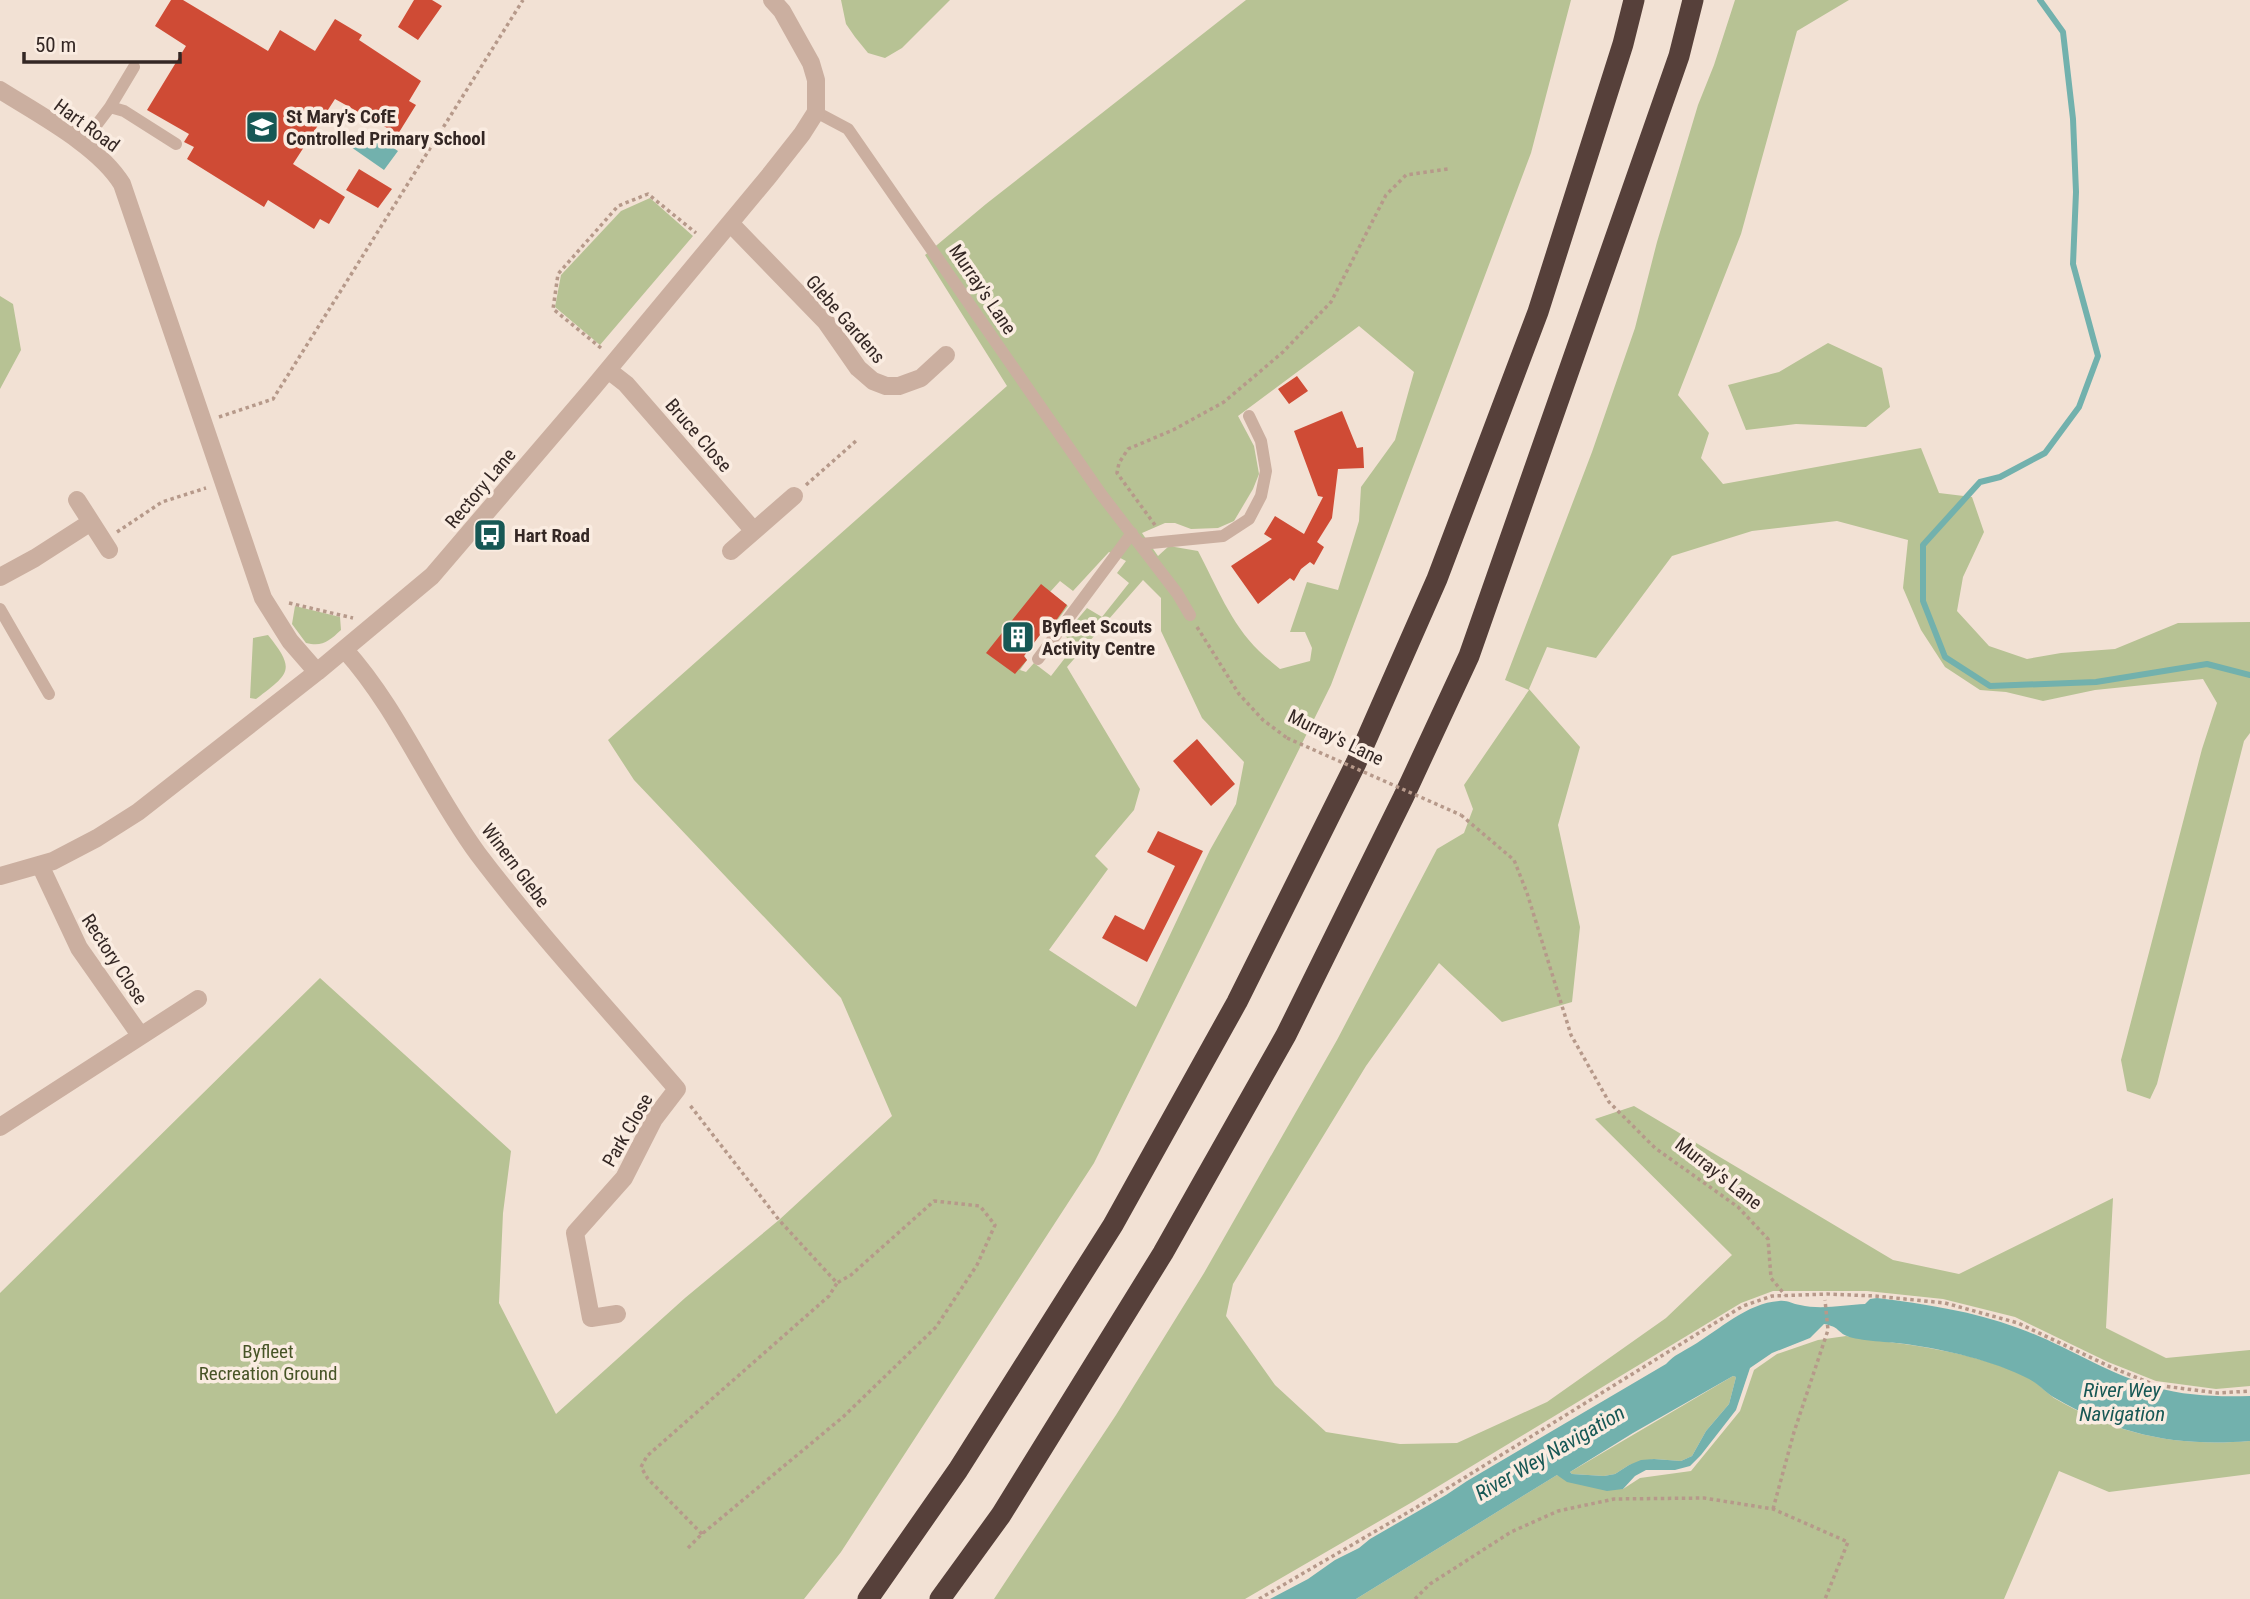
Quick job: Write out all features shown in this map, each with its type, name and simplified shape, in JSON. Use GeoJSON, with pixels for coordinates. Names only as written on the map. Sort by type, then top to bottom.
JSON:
{"type":"FeatureCollection","features":[{"type":"Feature","properties":{"kind":"highway"},"geometry":{"type":"LineString","coordinates":[[868,1599],[958,1470],[1113,1225],[1237,1002],[1356,763],[1437,579],[1538,312],[1623,44],[1634,0]]}},
{"type":"Feature","properties":{"kind":"highway"},"geometry":{"type":"LineString","coordinates":[[940,1599],[1001,1515],[1163,1253],[1286,1035],[1404,796],[1469,656],[1679,56],[1693,0]]}},
{"type":"Feature","properties":{"kind":"street"},"geometry":{"type":"LineString","coordinates":[[772,0],[811,63],[816,80],[816,112]]}},
{"type":"Feature","properties":{"kind":"street","name":"Hart Road"},"geometry":{"type":"LineString","coordinates":[[0,90],[97,154],[114,171],[122,184],[263,598],[290,640],[317,672]]}},
{"type":"Feature","properties":{"kind":"street","name":"Rectory Lane"},"geometry":{"type":"LineString","coordinates":[[0,876],[52,861],[97,838],[138,812],[345,650],[432,576],[711,246],[794,145],[816,112]]}},
{"type":"Feature","properties":{"kind":"street","name":"Glebe Gardens"},"geometry":{"type":"LineString","coordinates":[[730,223],[826,322],[858,368],[873,381],[886,386],[899,386],[921,379],[946,355]]}},
{"type":"Feature","properties":{"kind":"street","name":"Bruce Close"},"geometry":{"type":"LineString","coordinates":[[612,365],[754,531]]}},
{"type":"Feature","properties":{"kind":"street"},"geometry":{"type":"LineString","coordinates":[[731,551],[794,496]]}},
{"type":"Feature","properties":{"kind":"street"},"geometry":{"type":"LineString","coordinates":[[77,500],[106,546]]}},
{"type":"Feature","properties":{"kind":"street"},"geometry":{"type":"LineString","coordinates":[[0,576],[35,558],[91,522]]}},
{"type":"Feature","properties":{"kind":"street","name":"Winern Glebe"},"geometry":{"type":"LineString","coordinates":[[345,650],[359,665],[385,704],[431,783],[477,852],[677,1089]]}},
{"type":"Feature","properties":{"kind":"street","name":"Rectory Close"},"geometry":{"type":"LineString","coordinates":[[40,865],[79,948],[140,1035]]}},
{"type":"Feature","properties":{"kind":"street","name":"Rectory Close"},"geometry":{"type":"LineString","coordinates":[[0,1127],[198,999]]}},
{"type":"Feature","properties":{"kind":"street","name":"Park Close"},"geometry":{"type":"LineString","coordinates":[[617,1314],[584,1319],[575,1233],[624,1178],[654,1119],[677,1089]]}},
{"type":"Feature","properties":{"kind":"lane"},"geometry":{"type":"LineString","coordinates":[[82,144],[110,107],[134,67]]}},
{"type":"Feature","properties":{"kind":"lane"},"geometry":{"type":"LineString","coordinates":[[110,107],[124,111],[177,144]]}},
{"type":"Feature","properties":{"kind":"lane","name":"Murray's Lane"},"geometry":{"type":"LineString","coordinates":[[816,112],[849,129],[1101,494],[1141,544],[1190,615]]}},
{"type":"Feature","properties":{"kind":"lane"},"geometry":{"type":"LineString","coordinates":[[1141,544],[1223,536],[1249,519],[1261,496],[1266,471],[1261,441],[1249,416]]}},
{"type":"Feature","properties":{"kind":"lane"},"geometry":{"type":"LineString","coordinates":[[1038,659],[1132,533]]}},
{"type":"Feature","properties":{"kind":"lane"},"geometry":{"type":"LineString","coordinates":[[0,609],[49,694]]}},
{"type":"Feature","properties":{"kind":"path"},"geometry":{"type":"LineString","coordinates":[[204,422],[273,399],[523,0]]}},
{"type":"Feature","properties":{"kind":"path"},"geometry":{"type":"LineString","coordinates":[[1167,541],[1117,473],[1119,463],[1128,449],[1224,402],[1283,352],[1331,302],[1386,195],[1406,176],[1448,169]]}},
{"type":"Feature","properties":{"kind":"path"},"geometry":{"type":"LineString","coordinates":[[612,365],[552,309],[558,274],[618,206],[648,194],[711,246]]}},
{"type":"Feature","properties":{"kind":"path"},"geometry":{"type":"LineString","coordinates":[[794,496],[857,440]]}},
{"type":"Feature","properties":{"kind":"path"},"geometry":{"type":"LineString","coordinates":[[106,546],[162,502],[223,482]]}},
{"type":"Feature","properties":{"kind":"path"},"geometry":{"type":"LineString","coordinates":[[263,598],[353,618],[366,633]]}},
{"type":"Feature","properties":{"kind":"path","name":"Murray's Lane"},"geometry":{"type":"LineString","coordinates":[[1190,615],[1240,695],[1263,720],[1287,738],[1461,815],[1514,860],[1527,892],[1571,1035],[1609,1102],[1655,1148],[1738,1207],[1768,1239],[1771,1278],[1785,1295]]}},
{"type":"Feature","properties":{"kind":"path"},"geometry":{"type":"LineString","coordinates":[[677,1089],[779,1220],[837,1283]]}},
{"type":"Feature","properties":{"kind":"path"},"geometry":{"type":"LineString","coordinates":[[688,1548],[843,1417],[936,1327],[977,1265],[995,1224],[980,1206],[934,1201],[851,1275],[837,1283],[829,1296],[646,1456],[641,1467],[648,1479],[702,1534]]}},
{"type":"Feature","properties":{"kind":"path"},"geometry":{"type":"LineString","coordinates":[[1259,1599],[1417,1507],[1743,1306],[1772,1296],[1875,1296],[1945,1303],[2018,1323],[2155,1385],[2218,1393],[2250,1391]]}},
{"type":"Feature","properties":{"kind":"path"},"geometry":{"type":"LineString","coordinates":[[1773,1509],[1794,1432],[1828,1330],[1825,1300]]}},
{"type":"Feature","properties":{"kind":"path"},"geometry":{"type":"LineString","coordinates":[[1415,1599],[1430,1584],[1511,1532],[1558,1511],[1614,1499],[1704,1498],[1773,1509],[1848,1542],[1825,1599]]}},
{"type":"Feature","properties":{"kind":"green space"},"geometry":{"type":"Polygon","coordinates":[[[841,0],[950,0],[902,48],[885,58],[868,53],[855,37],[846,24],[841,0]]]}},
{"type":"Feature","properties":{"kind":"green space","name":"Byfleet Recreation Ground"},"geometry":{"type":"Polygon","coordinates":[[[1246,0],[1571,0],[1531,153],[1331,685],[1094,1163],[841,1552],[804,1599],[0,1599],[0,1293],[320,978],[511,1151],[503,1213],[499,1303],[556,1414],[685,1298],[779,1220],[892,1116],[841,998],[634,780],[608,740],[1007,386],[925,255],[1246,0]],[[1359,326],[1238,416],[1254,446],[1259,474],[1234,521],[1218,528],[1191,529],[1175,523],[1165,523],[1142,533],[1158,556],[1169,546],[1198,551],[1240,629],[1259,651],[1280,669],[1310,661],[1312,648],[1305,632],[1290,632],[1307,582],[1338,590],[1359,521],[1361,487],[1395,440],[1414,372],[1359,326]],[[1109,552],[1073,591],[1060,581],[1050,592],[1068,606],[1056,622],[1051,620],[1024,656],[1027,660],[1020,670],[1026,672],[1034,663],[1051,676],[1075,645],[1064,635],[1087,608],[1102,617],[1129,583],[1117,573],[1126,561],[1109,552]],[[1143,580],[1067,667],[1140,789],[1134,810],[1095,856],[1108,869],[1049,950],[1136,1007],[1210,850],[1236,804],[1244,762],[1202,718],[1161,631],[1161,598],[1143,580]]]}},
{"type":"Feature","properties":{"kind":"green space"},"geometry":{"type":"Polygon","coordinates":[[[1735,0],[1849,0],[1797,31],[1741,234],[1678,395],[1709,433],[1701,458],[1723,484],[1921,448],[1939,493],[1972,497],[1984,532],[1963,577],[1957,611],[1989,646],[2027,659],[2061,653],[2115,649],[2178,623],[2250,622],[2250,733],[2244,741],[2157,1084],[2150,1099],[2127,1091],[2121,1060],[2202,749],[2217,703],[2203,679],[2095,690],[2043,701],[2006,692],[1980,690],[1945,667],[1921,630],[1903,588],[1908,540],[1837,521],[1752,531],[1672,556],[1596,658],[1547,647],[1529,689],[1580,747],[1558,825],[1580,927],[1572,1002],[1502,1022],[1439,963],[1366,1066],[1233,1284],[1226,1316],[1275,1385],[1326,1432],[1400,1444],[1457,1443],[1547,1402],[1666,1318],[1732,1255],[1595,1119],[1634,1106],[1893,1260],[1959,1274],[2113,1198],[2106,1328],[2166,1358],[2250,1350],[2250,1386],[2216,1389],[2156,1381],[2108,1362],[2015,1317],[1943,1299],[1867,1291],[1773,1291],[1741,1303],[1414,1501],[1245,1599],[994,1599],[1116,1415],[1204,1273],[1337,1040],[1437,849],[1464,833],[1473,809],[1464,785],[1529,690],[1505,680],[1592,452],[1635,328],[1657,242],[1698,105],[1735,0]]]}},
{"type":"Feature","properties":{"kind":"green space"},"geometry":{"type":"Polygon","coordinates":[[[650,198],[693,236],[600,345],[555,307],[561,275],[621,211],[650,198]]]}},
{"type":"Feature","properties":{"kind":"green space"},"geometry":{"type":"Polygon","coordinates":[[[0,296],[13,304],[21,350],[0,389],[0,296]]]}},
{"type":"Feature","properties":{"kind":"green space"},"geometry":{"type":"Polygon","coordinates":[[[1828,343],[1882,368],[1890,407],[1866,427],[1796,424],[1746,430],[1728,385],[1779,372],[1828,343]]]}},
{"type":"Feature","properties":{"kind":"green space"},"geometry":{"type":"Polygon","coordinates":[[[295,606],[340,617],[341,630],[325,642],[306,643],[292,624],[295,606]]]}},
{"type":"Feature","properties":{"kind":"green space"},"geometry":{"type":"Polygon","coordinates":[[[268,635],[283,656],[285,670],[276,683],[256,699],[250,698],[253,638],[268,635]]]}},
{"type":"Feature","properties":{"kind":"green space"},"geometry":{"type":"Polygon","coordinates":[[[1846,1336],[1939,1350],[1985,1361],[2029,1378],[2054,1398],[2078,1411],[2149,1436],[2198,1442],[2250,1441],[2250,1474],[2109,1492],[2059,1471],[2004,1599],[1356,1599],[1557,1475],[1623,1489],[1640,1478],[1691,1471],[1740,1411],[1754,1370],[1777,1354],[1818,1340],[1846,1336]]]}},
{"type":"Feature","properties":{"kind":"green space"},"geometry":{"type":"Polygon","coordinates":[[[1733,1376],[1736,1377],[1729,1404],[1706,1431],[1692,1456],[1681,1461],[1654,1459],[1629,1465],[1615,1474],[1604,1476],[1570,1472],[1733,1376]]]}},
{"type":"Feature","properties":{"kind":"water"},"geometry":{"type":"Polygon","coordinates":[[[363,128],[398,151],[384,170],[351,147],[363,128]]]}},
{"type":"Feature","properties":{"kind":"water","name":"River Wey Navigation"},"geometry":{"type":"Polygon","coordinates":[[[1870,1299],[1931,1306],[2001,1322],[2120,1375],[2166,1390],[2202,1395],[2250,1396],[2250,1441],[2198,1442],[2149,1436],[2078,1411],[2036,1383],[2000,1366],[1937,1349],[1852,1338],[1824,1324],[1810,1338],[1772,1353],[1750,1368],[1736,1410],[1690,1466],[1675,1470],[1646,1470],[1635,1476],[1623,1489],[1607,1491],[1567,1482],[1557,1475],[1356,1599],[1270,1599],[1308,1579],[1335,1560],[1666,1364],[1745,1312],[1779,1301],[1824,1307],[1865,1304],[1870,1299]],[[1733,1376],[1633,1433],[1570,1472],[1604,1476],[1615,1474],[1641,1460],[1681,1461],[1692,1456],[1706,1431],[1729,1404],[1736,1377],[1733,1376]]]}},
{"type":"Feature","properties":{"kind":"building"},"geometry":{"type":"Polygon","coordinates":[[[171,0],[183,0],[268,51],[280,30],[315,51],[335,19],[362,35],[359,40],[421,81],[409,101],[416,105],[398,134],[335,99],[293,164],[345,197],[329,224],[320,219],[314,229],[268,200],[264,207],[187,159],[194,147],[184,142],[189,134],[147,110],[186,46],[155,26],[171,0]]]}},
{"type":"Feature","properties":{"kind":"building"},"geometry":{"type":"Polygon","coordinates":[[[414,0],[432,0],[442,6],[418,40],[398,27],[414,0]]]}},
{"type":"Feature","properties":{"kind":"building"},"geometry":{"type":"Polygon","coordinates":[[[359,169],[392,189],[378,208],[346,190],[359,169]]]}},
{"type":"Feature","properties":{"kind":"building"},"geometry":{"type":"Polygon","coordinates":[[[1297,376],[1308,391],[1289,404],[1278,389],[1297,376]]]}},
{"type":"Feature","properties":{"kind":"building"},"geometry":{"type":"Polygon","coordinates":[[[1342,411],[1357,448],[1363,447],[1364,468],[1338,469],[1332,518],[1317,542],[1324,547],[1314,565],[1310,562],[1301,569],[1294,581],[1290,578],[1258,604],[1231,566],[1272,539],[1264,534],[1275,516],[1304,534],[1323,497],[1318,496],[1294,431],[1342,411]]]}},
{"type":"Feature","properties":{"kind":"building","name":"Byfleet Scouts Activity Centre"},"geometry":{"type":"Polygon","coordinates":[[[1041,584],[1067,605],[1055,622],[1052,619],[1024,656],[1027,660],[1015,674],[986,653],[1041,584]]]}},
{"type":"Feature","properties":{"kind":"building"},"geometry":{"type":"Polygon","coordinates":[[[1197,739],[1235,784],[1211,806],[1173,761],[1197,739]]]}},
{"type":"Feature","properties":{"kind":"building"},"geometry":{"type":"Polygon","coordinates":[[[1158,831],[1203,851],[1147,962],[1102,938],[1115,915],[1144,930],[1175,866],[1147,852],[1158,831]]]}},
{"type":"Feature","properties":{"kind":"waterway"},"geometry":{"type":"LineString","coordinates":[[2040,0],[2063,32],[2073,119],[2076,192],[2073,264],[2098,356],[2079,407],[2045,453],[2000,477],[1980,482],[1923,545],[1923,601],[1945,657],[1990,686],[2096,682],[2207,664],[2250,675]]}},
{"type":"Feature","properties":{"kind":"place","name":"St Mary's CofE Controlled Primary School"},"geometry":{"type":"Point","coordinates":[262,127]}},
{"type":"Feature","properties":{"kind":"place","name":"Hart Road"},"geometry":{"type":"Point","coordinates":[490,535]}},
{"type":"Feature","properties":{"kind":"place","name":"Byfleet Scouts Activity Centre"},"geometry":{"type":"Point","coordinates":[1018,637]}}]}
